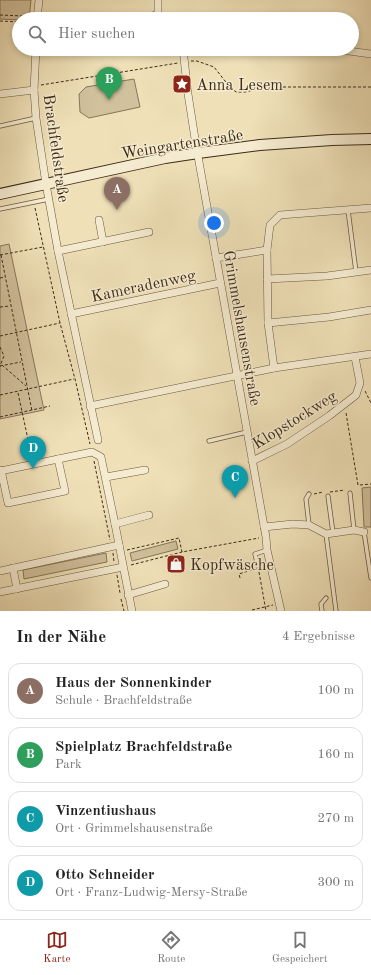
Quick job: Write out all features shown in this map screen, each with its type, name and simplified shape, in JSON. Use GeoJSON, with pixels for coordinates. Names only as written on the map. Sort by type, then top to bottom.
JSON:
{"type":"FeatureCollection","features":[{"type":"Feature","properties":{"kind":"street"},"geometry":{"type":"LineString","coordinates":[[38,12],[39,0]]}},
{"type":"Feature","properties":{"kind":"street"},"geometry":{"type":"LineString","coordinates":[[158,0],[158,12]]}},
{"type":"Feature","properties":{"kind":"street"},"geometry":{"type":"LineString","coordinates":[[359,52],[371,54]]}},
{"type":"Feature","properties":{"kind":"street","name":"Brachfeldstraße"},"geometry":{"type":"LineString","coordinates":[[36,56],[34,88],[36,118],[46,184],[58,251],[98,440]]}},
{"type":"Feature","properties":{"kind":"street","name":"Grimmelshausenstraße"},"geometry":{"type":"LineString","coordinates":[[184,56],[189,101],[220,283],[238,376],[267,550],[280,611]]}},
{"type":"Feature","properties":{"kind":"street"},"geometry":{"type":"LineString","coordinates":[[0,94],[34,88]]}},
{"type":"Feature","properties":{"kind":"street","name":"Weingartenstraße"},"geometry":{"type":"LineString","coordinates":[[0,194],[165,158],[198,153],[260,145],[332,140],[371,140]]}},
{"type":"Feature","properties":{"kind":"street"},"geometry":{"type":"LineString","coordinates":[[274,368],[268,323],[267,250],[270,225],[280,215],[371,208]]}},
{"type":"Feature","properties":{"kind":"street"},"geometry":{"type":"LineString","coordinates":[[99,220],[103,242]]}},
{"type":"Feature","properties":{"kind":"street"},"geometry":{"type":"LineString","coordinates":[[58,251],[149,232]]}},
{"type":"Feature","properties":{"kind":"street"},"geometry":{"type":"LineString","coordinates":[[216,258],[267,250]]}},
{"type":"Feature","properties":{"kind":"street"},"geometry":{"type":"LineString","coordinates":[[267,279],[327,276],[371,270]]}},
{"type":"Feature","properties":{"kind":"street","name":"Kameradenweg"},"geometry":{"type":"LineString","coordinates":[[71,314],[220,283]]}},
{"type":"Feature","properties":{"kind":"street"},"geometry":{"type":"LineString","coordinates":[[268,323],[329,317],[371,310]]}},
{"type":"Feature","properties":{"kind":"street"},"geometry":{"type":"LineString","coordinates":[[90,406],[274,368],[371,354]]}},
{"type":"Feature","properties":{"kind":"street"},"geometry":{"type":"LineString","coordinates":[[355,357],[360,383]]}},
{"type":"Feature","properties":{"kind":"street","name":"Klopstockweg"},"geometry":{"type":"LineString","coordinates":[[252,461],[286,444],[329,416],[356,395],[360,383]]}},
{"type":"Feature","properties":{"kind":"street"},"geometry":{"type":"LineString","coordinates":[[58,459],[65,491],[8,504],[0,470],[92,452],[101,457],[120,548],[119,567],[132,611]]}},
{"type":"Feature","properties":{"kind":"street"},"geometry":{"type":"LineString","coordinates":[[106,477],[145,470]]}},
{"type":"Feature","properties":{"kind":"street"},"geometry":{"type":"LineString","coordinates":[[115,524],[149,515]]}},
{"type":"Feature","properties":{"kind":"street"},"geometry":{"type":"LineString","coordinates":[[264,527],[293,524],[309,525],[330,534],[354,530],[364,532]]}},
{"type":"Feature","properties":{"kind":"street"},"geometry":{"type":"LineString","coordinates":[[0,571],[111,547],[120,548]]}},
{"type":"Feature","properties":{"kind":"street"},"geometry":{"type":"LineString","coordinates":[[0,592],[119,567]]}},
{"type":"Feature","properties":{"kind":"street"},"geometry":{"type":"LineString","coordinates":[[13,568],[17,589]]}},
{"type":"Feature","properties":{"kind":"street"},"geometry":{"type":"LineString","coordinates":[[128,595],[165,584]]}},
{"type":"Feature","properties":{"kind":"lane"},"geometry":{"type":"LineString","coordinates":[[0,126],[36,118]]}},
{"type":"Feature","properties":{"kind":"lane"},"geometry":{"type":"LineString","coordinates":[[0,209],[49,199]]}},
{"type":"Feature","properties":{"kind":"lane"},"geometry":{"type":"LineString","coordinates":[[348,210],[356,272]]}},
{"type":"Feature","properties":{"kind":"lane"},"geometry":{"type":"LineString","coordinates":[[209,441],[247,432]]}},
{"type":"Feature","properties":{"kind":"lane"},"geometry":{"type":"LineString","coordinates":[[349,491],[354,530]]}},
{"type":"Feature","properties":{"kind":"lane"},"geometry":{"type":"LineString","coordinates":[[309,494],[306,499],[309,525]]}},
{"type":"Feature","properties":{"kind":"lane"},"geometry":{"type":"LineString","coordinates":[[328,496],[336,611]]}},
{"type":"Feature","properties":{"kind":"lane"},"geometry":{"type":"LineString","coordinates":[[364,532],[371,578]]}},
{"type":"Feature","properties":{"kind":"lane"},"geometry":{"type":"LineString","coordinates":[[258,567],[254,554],[267,550]]}},
{"type":"Feature","properties":{"kind":"lane"},"geometry":{"type":"LineString","coordinates":[[322,611],[321,604],[326,598]]}},
{"type":"Feature","properties":{"kind":"path"},"geometry":{"type":"LineString","coordinates":[[0,15],[12,16]]}},
{"type":"Feature","properties":{"kind":"path"},"geometry":{"type":"LineString","coordinates":[[0,21],[12,22]]}},
{"type":"Feature","properties":{"kind":"path"},"geometry":{"type":"LineString","coordinates":[[34,88],[197,61],[214,67],[229,86],[236,92],[245,92],[267,87],[371,87]]}},
{"type":"Feature","properties":{"kind":"path"},"geometry":{"type":"LineString","coordinates":[[100,76],[102,84]]}},
{"type":"Feature","properties":{"kind":"path"},"geometry":{"type":"LineString","coordinates":[[33,202],[60,323],[92,452],[111,547],[119,567],[124,611]]}},
{"type":"Feature","properties":{"kind":"path"},"geometry":{"type":"LineString","coordinates":[[32,411],[0,255],[44,246]]}},
{"type":"Feature","properties":{"kind":"path"},"geometry":{"type":"LineString","coordinates":[[0,278],[5,277]]}},
{"type":"Feature","properties":{"kind":"path"},"geometry":{"type":"LineString","coordinates":[[0,307],[11,306]]}},
{"type":"Feature","properties":{"kind":"path"},"geometry":{"type":"LineString","coordinates":[[0,336],[60,323]]}},
{"type":"Feature","properties":{"kind":"path"},"geometry":{"type":"LineString","coordinates":[[0,347],[4,356],[1,366]]}},
{"type":"Feature","properties":{"kind":"path"},"geometry":{"type":"LineString","coordinates":[[1,366],[22,361]]}},
{"type":"Feature","properties":{"kind":"path"},"geometry":{"type":"LineString","coordinates":[[1,366],[27,386]]}},
{"type":"Feature","properties":{"kind":"path"},"geometry":{"type":"LineString","coordinates":[[0,396],[75,379]]}},
{"type":"Feature","properties":{"kind":"path"},"geometry":{"type":"LineString","coordinates":[[360,383],[371,403]]}},
{"type":"Feature","properties":{"kind":"path"},"geometry":{"type":"LineString","coordinates":[[18,392],[34,464]]}},
{"type":"Feature","properties":{"kind":"path"},"geometry":{"type":"LineString","coordinates":[[345,404],[358,485],[371,484]]}},
{"type":"Feature","properties":{"kind":"path"},"geometry":{"type":"LineString","coordinates":[[0,417],[50,406]]}},
{"type":"Feature","properties":{"kind":"path"},"geometry":{"type":"LineString","coordinates":[[309,494],[349,491]]}},
{"type":"Feature","properties":{"kind":"path"},"geometry":{"type":"LineString","coordinates":[[119,567],[182,552],[266,537]]}},
{"type":"Feature","properties":{"kind":"path"},"geometry":{"type":"LineString","coordinates":[[120,548],[179,538],[182,552]]}},
{"type":"Feature","properties":{"kind":"path"},"geometry":{"type":"LineString","coordinates":[[240,578],[239,574],[258,567],[266,611]]}},
{"type":"Feature","properties":{"kind":"path"},"geometry":{"type":"LineString","coordinates":[[252,610],[279,603]]}},
{"type":"Feature","properties":{"kind":"shaded area"},"geometry":{"type":"Polygon","coordinates":[[[0,0],[31,0],[30,12],[12,12],[12,20],[0,19],[0,0]]]}},
{"type":"Feature","properties":{"kind":"shaded area"},"geometry":{"type":"Polygon","coordinates":[[[134,79],[140,107],[89,118],[80,112],[79,94],[86,87],[134,79]]]}},
{"type":"Feature","properties":{"kind":"shaded area"},"geometry":{"type":"Polygon","coordinates":[[[9,244],[44,410],[0,419],[0,246],[9,244]]]}},
{"type":"Feature","properties":{"kind":"shaded area"},"geometry":{"type":"Polygon","coordinates":[[[371,487],[371,527],[364,527],[362,488],[371,487]]]}},
{"type":"Feature","properties":{"kind":"shaded area"},"geometry":{"type":"Polygon","coordinates":[[[176,541],[178,549],[132,561],[130,553],[176,541]]]}},
{"type":"Feature","properties":{"kind":"shaded area"},"geometry":{"type":"Polygon","coordinates":[[[106,553],[107,562],[24,579],[23,570],[106,553]]]}},
{"type":"Feature","properties":{"kind":"place","name":"Anna Lesem"},"geometry":{"type":"Point","coordinates":[182,84]}},
{"type":"Feature","properties":{"kind":"place","name":"Spielplatz Brachfeldstraße"},"geometry":{"type":"Point","coordinates":[109,100]}},
{"type":"Feature","properties":{"kind":"place","name":"Haus der Sonnenkinder"},"geometry":{"type":"Point","coordinates":[117,210]}},
{"type":"Feature","properties":{"kind":"place","name":"Otto Schneider"},"geometry":{"type":"Point","coordinates":[33,469]}},
{"type":"Feature","properties":{"kind":"place","name":"Vinzentiushaus"},"geometry":{"type":"Point","coordinates":[235,498]}},
{"type":"Feature","properties":{"kind":"place","name":"Kopfwäsche"},"geometry":{"type":"Point","coordinates":[176,564]}}]}
